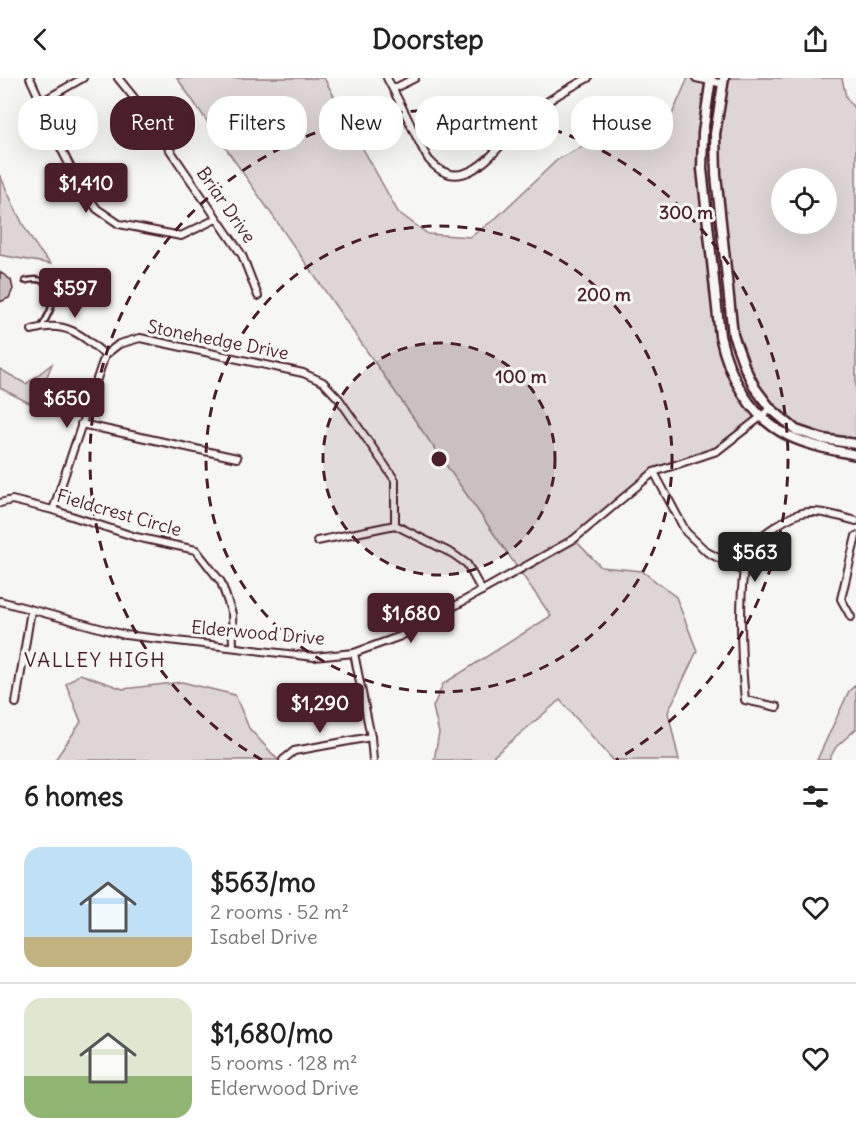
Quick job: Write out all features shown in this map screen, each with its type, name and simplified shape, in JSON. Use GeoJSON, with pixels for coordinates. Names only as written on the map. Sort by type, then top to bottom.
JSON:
{"type":"FeatureCollection","features":[{"type":"Feature","properties":{"kind":"street"},"geometry":{"type":"LineString","coordinates":[[30,78],[38,96]]}},
{"type":"Feature","properties":{"kind":"street"},"geometry":{"type":"LineString","coordinates":[[52,96],[83,78]]}},
{"type":"Feature","properties":{"kind":"street","name":"Briar Drive"},"geometry":{"type":"LineString","coordinates":[[118,78],[135,99],[242,255],[258,296]]}},
{"type":"Feature","properties":{"kind":"street"},"geometry":{"type":"LineString","coordinates":[[387,78],[428,158],[439,169],[451,175],[466,173],[479,167],[529,115],[554,97],[586,79]]}},
{"type":"Feature","properties":{"kind":"street"},"geometry":{"type":"LineString","coordinates":[[393,89],[415,78]]}},
{"type":"Feature","properties":{"kind":"street"},"geometry":{"type":"LineString","coordinates":[[696,78],[724,81],[715,134],[716,175],[733,335],[745,368],[755,388],[770,408],[796,430],[823,439],[856,444]]}},
{"type":"Feature","properties":{"kind":"street"},"geometry":{"type":"LineString","coordinates":[[711,80],[702,169],[720,336],[725,360],[744,395],[762,416],[788,436],[816,446],[856,455]]}},
{"type":"Feature","properties":{"kind":"street"},"geometry":{"type":"LineString","coordinates":[[62,150],[79,184],[97,209],[119,224],[181,236],[216,219]]}},
{"type":"Feature","properties":{"kind":"street"},"geometry":{"type":"LineString","coordinates":[[32,330],[55,326],[82,334],[105,355],[53,510]]}},
{"type":"Feature","properties":{"kind":"street","name":"Stonehedge Drive"},"geometry":{"type":"LineString","coordinates":[[105,355],[119,344],[140,338],[303,373],[323,382],[339,399],[395,480],[395,525]]}},
{"type":"Feature","properties":{"kind":"street","name":"Elderwood Drive"},"geometry":{"type":"LineString","coordinates":[[0,601],[125,635],[314,657],[354,652],[401,636],[574,539],[654,472],[717,452],[770,408]]}},
{"type":"Feature","properties":{"kind":"street"},"geometry":{"type":"LineString","coordinates":[[81,424],[237,458]]}},
{"type":"Feature","properties":{"kind":"street"},"geometry":{"type":"LineString","coordinates":[[654,472],[686,532],[707,552],[743,571]]}},
{"type":"Feature","properties":{"kind":"street","name":"Fieldcrest Circle"},"geometry":{"type":"LineString","coordinates":[[0,503],[12,500],[53,510],[136,537],[196,550],[221,582],[232,614],[233,646]]}},
{"type":"Feature","properties":{"kind":"street"},"geometry":{"type":"LineString","coordinates":[[777,707],[745,700],[741,660],[743,571],[752,546],[772,529],[802,513],[829,514],[856,521]]}},
{"type":"Feature","properties":{"kind":"street"},"geometry":{"type":"LineString","coordinates":[[317,541],[395,525],[453,554],[466,564],[482,591]]}},
{"type":"Feature","properties":{"kind":"street"},"geometry":{"type":"LineString","coordinates":[[851,617],[841,599],[856,536]]}},
{"type":"Feature","properties":{"kind":"street"},"geometry":{"type":"LineString","coordinates":[[16,703],[31,610]]}},
{"type":"Feature","properties":{"kind":"street"},"geometry":{"type":"LineString","coordinates":[[354,652],[371,736],[373,760]]}},
{"type":"Feature","properties":{"kind":"street"},"geometry":{"type":"LineString","coordinates":[[283,760],[294,751],[371,736]]}},
{"type":"Feature","properties":{"kind":"lane"},"geometry":{"type":"LineString","coordinates":[[25,281],[35,278],[43,280],[52,290],[52,307],[42,327]]}},
{"type":"Feature","properties":{"kind":"shaded area"},"geometry":{"type":"Polygon","coordinates":[[[177,78],[324,78],[334,96],[319,96],[319,150],[364,150],[398,212],[428,234],[470,237],[495,219],[557,160],[576,150],[673,150],[673,112],[688,78],[711,83],[702,169],[725,360],[762,416],[717,451],[654,472],[574,539],[601,567],[642,571],[676,597],[697,651],[668,712],[679,760],[613,760],[560,700],[489,760],[434,760],[439,733],[433,707],[443,684],[551,616],[227,150],[307,150],[307,96],[207,96],[207,121],[195,104],[195,96],[190,96],[177,78]]]}},
{"type":"Feature","properties":{"kind":"shaded area"},"geometry":{"type":"Polygon","coordinates":[[[724,78],[842,78],[846,97],[856,111],[856,444],[796,430],[755,388],[733,335],[715,134],[724,78]]]}},
{"type":"Feature","properties":{"kind":"shaded area"},"geometry":{"type":"Polygon","coordinates":[[[0,175],[28,233],[42,255],[51,264],[0,255],[0,175]]]}},
{"type":"Feature","properties":{"kind":"shaded area"},"geometry":{"type":"Polygon","coordinates":[[[52,364],[35,406],[0,388],[0,369],[26,384],[52,364]]]}},
{"type":"Feature","properties":{"kind":"shaded area"},"geometry":{"type":"Polygon","coordinates":[[[80,674],[123,689],[182,682],[235,695],[249,728],[278,760],[55,760],[81,722],[66,684],[80,674]]]}},
{"type":"Feature","properties":{"kind":"shaded area"},"geometry":{"type":"Polygon","coordinates":[[[856,685],[856,729],[836,747],[829,760],[817,760],[849,691],[856,685]]]}},
{"type":"Feature","properties":{"kind":"building"},"geometry":{"type":"Polygon","coordinates":[[[0,272],[11,280],[13,289],[9,298],[0,302],[0,272]]]}},
{"type":"Feature","properties":{"kind":"district","name":"VALLEY HIGH"},"geometry":{"type":"Point","coordinates":[95,660]}}]}
